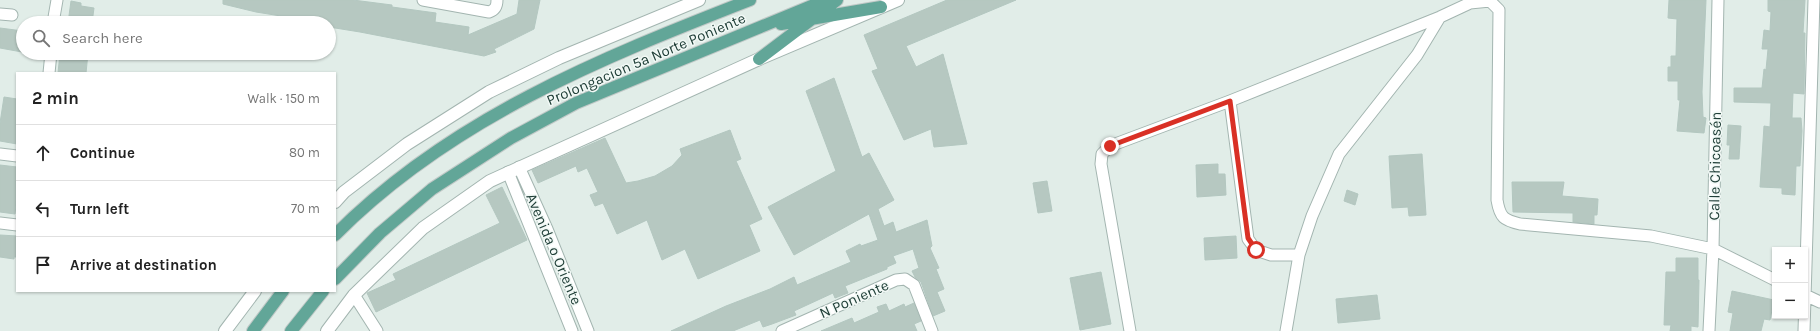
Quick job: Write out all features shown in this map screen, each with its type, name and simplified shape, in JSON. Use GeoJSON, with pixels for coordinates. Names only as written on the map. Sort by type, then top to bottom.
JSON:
{"type":"FeatureCollection","features":[{"type":"Feature","properties":{"kind":"main road"},"geometry":{"type":"LineString","coordinates":[[336,235],[361,209],[420,162],[492,115],[563,79],[660,35],[750,0]]}},
{"type":"Feature","properties":{"kind":"main road","name":"Prolongacion 5a Norte Poniente"},"geometry":{"type":"LineString","coordinates":[[336,278],[380,233],[432,189],[511,138],[576,103],[826,0]]}},
{"type":"Feature","properties":{"kind":"main road"},"geometry":{"type":"LineString","coordinates":[[759,59],[837,0]]}},
{"type":"Feature","properties":{"kind":"main road"},"geometry":{"type":"LineString","coordinates":[[760,28],[881,7]]}},
{"type":"Feature","properties":{"kind":"main road"},"geometry":{"type":"LineString","coordinates":[[253,331],[282,292]]}},
{"type":"Feature","properties":{"kind":"main road"},"geometry":{"type":"LineString","coordinates":[[291,331],[314,299],[322,292]]}},
{"type":"Feature","properties":{"kind":"street"},"geometry":{"type":"LineString","coordinates":[[54,16],[57,0]]}},
{"type":"Feature","properties":{"kind":"street"},"geometry":{"type":"LineString","coordinates":[[423,0],[488,12],[495,5]]}},
{"type":"Feature","properties":{"kind":"street"},"geometry":{"type":"LineString","coordinates":[[336,201],[344,192],[407,144],[489,92],[558,58],[699,0]]}},
{"type":"Feature","properties":{"kind":"street"},"geometry":{"type":"LineString","coordinates":[[327,331],[354,295],[423,228],[490,181],[759,59],[898,0]]}},
{"type":"Feature","properties":{"kind":"street","name":"Calle Chicoasén"},"geometry":{"type":"LineString","coordinates":[[1709,331],[1713,249],[1718,0]]}},
{"type":"Feature","properties":{"kind":"street"},"geometry":{"type":"LineString","coordinates":[[1805,283],[1814,0]]}},
{"type":"Feature","properties":{"kind":"street"},"geometry":{"type":"LineString","coordinates":[[1130,331],[1101,164],[1102,154],[1110,146],[1230,101],[1440,17],[1470,3],[1490,1],[1499,10],[1497,200],[1499,212],[1506,221],[1520,224],[1651,236],[1713,249],[1772,278]]}},
{"type":"Feature","properties":{"kind":"street"},"geometry":{"type":"LineString","coordinates":[[0,14],[12,15]]}},
{"type":"Feature","properties":{"kind":"street"},"geometry":{"type":"LineString","coordinates":[[1286,331],[1299,255],[1312,216],[1339,154],[1417,55],[1440,17]]}},
{"type":"Feature","properties":{"kind":"street"},"geometry":{"type":"LineString","coordinates":[[49,72],[50,60]]}},
{"type":"Feature","properties":{"kind":"street"},"geometry":{"type":"LineString","coordinates":[[1230,101],[1248,238],[1256,250],[1271,255],[1299,255]]}},
{"type":"Feature","properties":{"kind":"street"},"geometry":{"type":"LineString","coordinates":[[0,154],[16,156]]}},
{"type":"Feature","properties":{"kind":"street","name":"Avenida o Oriente"},"geometry":{"type":"LineString","coordinates":[[513,170],[572,331]]}},
{"type":"Feature","properties":{"kind":"street","name":"Avenida o Oriente"},"geometry":{"type":"LineString","coordinates":[[513,170],[547,229],[588,331]]}},
{"type":"Feature","properties":{"kind":"street"},"geometry":{"type":"LineString","coordinates":[[0,223],[16,225]]}},
{"type":"Feature","properties":{"kind":"street","name":"N Poniente"},"geometry":{"type":"LineString","coordinates":[[782,331],[896,280],[905,279],[914,285],[932,331]]}},
{"type":"Feature","properties":{"kind":"street"},"geometry":{"type":"LineString","coordinates":[[225,331],[254,292]]}},
{"type":"Feature","properties":{"kind":"street"},"geometry":{"type":"LineString","coordinates":[[354,295],[377,331]]}},
{"type":"Feature","properties":{"kind":"street"},"geometry":{"type":"LineString","coordinates":[[1808,296],[1820,302]]}},
{"type":"Feature","properties":{"kind":"street"},"geometry":{"type":"LineString","coordinates":[[1804,319],[1804,331]]}},
{"type":"Feature","properties":{"kind":"building"},"geometry":{"type":"Polygon","coordinates":[[[223,0],[353,0],[436,13],[435,22],[469,27],[468,35],[517,14],[519,0],[540,0],[534,29],[494,49],[496,52],[484,56],[336,28],[336,16],[281,16],[223,4],[223,0]]]}},
{"type":"Feature","properties":{"kind":"building"},"geometry":{"type":"Polygon","coordinates":[[[947,0],[1016,0],[906,46],[916,67],[943,54],[967,144],[934,147],[931,129],[904,140],[872,71],[878,69],[864,35],[947,0]]]}},
{"type":"Feature","properties":{"kind":"building"},"geometry":{"type":"Polygon","coordinates":[[[1669,0],[1706,0],[1702,92],[1703,117],[1706,118],[1704,133],[1677,131],[1680,100],[1678,100],[1678,81],[1668,81],[1668,67],[1671,67],[1671,56],[1676,56],[1677,19],[1668,18],[1669,0]]]}},
{"type":"Feature","properties":{"kind":"building"},"geometry":{"type":"Polygon","coordinates":[[[1768,0],[1805,0],[1803,33],[1805,33],[1804,94],[1793,93],[1792,118],[1801,118],[1802,131],[1800,166],[1796,166],[1795,195],[1782,194],[1782,188],[1760,187],[1764,126],[1770,127],[1771,103],[1734,102],[1734,88],[1762,88],[1764,69],[1766,70],[1768,49],[1762,49],[1764,30],[1770,31],[1771,12],[1768,11],[1768,0]]]}},
{"type":"Feature","properties":{"kind":"building"},"geometry":{"type":"Polygon","coordinates":[[[71,1],[81,3],[81,6],[94,8],[93,16],[69,16],[71,1]]]}},
{"type":"Feature","properties":{"kind":"building"},"geometry":{"type":"Polygon","coordinates":[[[0,28],[16,30],[16,51],[0,48],[0,28]]]}},
{"type":"Feature","properties":{"kind":"building"},"geometry":{"type":"Polygon","coordinates":[[[59,60],[87,60],[86,72],[58,72],[59,60]]]}},
{"type":"Feature","properties":{"kind":"building"},"geometry":{"type":"Polygon","coordinates":[[[834,78],[862,157],[869,153],[894,200],[878,209],[884,226],[893,222],[896,232],[927,220],[932,246],[930,248],[939,268],[936,269],[944,289],[937,292],[945,311],[933,316],[921,282],[915,277],[912,271],[919,268],[913,249],[893,256],[896,263],[887,267],[887,269],[845,286],[848,293],[835,298],[833,293],[794,311],[796,315],[772,324],[763,327],[760,320],[733,331],[671,331],[726,306],[770,289],[794,277],[797,285],[851,262],[846,251],[860,244],[861,246],[878,240],[869,214],[794,255],[768,207],[836,171],[806,91],[834,78]]]}},
{"type":"Feature","properties":{"kind":"building"},"geometry":{"type":"Polygon","coordinates":[[[4,97],[16,99],[16,144],[0,141],[0,123],[4,97]]]}},
{"type":"Feature","properties":{"kind":"building"},"geometry":{"type":"Polygon","coordinates":[[[1728,125],[1741,126],[1739,159],[1729,159],[1730,145],[1727,145],[1728,125]]]}},
{"type":"Feature","properties":{"kind":"building"},"geometry":{"type":"Polygon","coordinates":[[[730,130],[741,159],[736,161],[762,219],[749,225],[760,251],[698,279],[685,249],[662,260],[647,220],[617,234],[603,203],[595,206],[590,195],[598,192],[587,168],[578,172],[576,166],[538,183],[532,170],[605,138],[626,183],[638,181],[655,176],[672,166],[682,155],[680,149],[730,130]]]}},
{"type":"Feature","properties":{"kind":"building"},"geometry":{"type":"Polygon","coordinates":[[[1422,154],[1426,215],[1409,216],[1408,207],[1392,208],[1389,156],[1422,154]]]}},
{"type":"Feature","properties":{"kind":"building"},"geometry":{"type":"Polygon","coordinates":[[[1218,164],[1218,174],[1225,174],[1226,195],[1197,197],[1196,165],[1218,164]]]}},
{"type":"Feature","properties":{"kind":"building"},"geometry":{"type":"Polygon","coordinates":[[[0,165],[16,167],[15,214],[0,212],[0,165]]]}},
{"type":"Feature","properties":{"kind":"building"},"geometry":{"type":"Polygon","coordinates":[[[1047,181],[1052,211],[1038,213],[1033,183],[1047,181]]]}},
{"type":"Feature","properties":{"kind":"building"},"geometry":{"type":"Polygon","coordinates":[[[1512,182],[1564,182],[1562,196],[1598,199],[1597,215],[1594,215],[1594,224],[1573,222],[1573,213],[1513,212],[1512,182]]]}},
{"type":"Feature","properties":{"kind":"building"},"geometry":{"type":"Polygon","coordinates":[[[502,187],[527,240],[376,312],[367,293],[396,280],[393,274],[500,223],[486,195],[502,187]]]}},
{"type":"Feature","properties":{"kind":"building"},"geometry":{"type":"Polygon","coordinates":[[[1347,190],[1358,194],[1355,205],[1344,201],[1347,190]]]}},
{"type":"Feature","properties":{"kind":"building"},"geometry":{"type":"Polygon","coordinates":[[[0,235],[16,236],[16,257],[14,257],[14,259],[0,257],[0,235]]]}},
{"type":"Feature","properties":{"kind":"building"},"geometry":{"type":"Polygon","coordinates":[[[1236,236],[1237,258],[1205,260],[1204,238],[1236,236]]]}},
{"type":"Feature","properties":{"kind":"building"},"geometry":{"type":"Polygon","coordinates":[[[1676,258],[1698,258],[1698,327],[1691,326],[1691,331],[1670,331],[1671,325],[1664,325],[1666,272],[1676,272],[1676,258]]]}},
{"type":"Feature","properties":{"kind":"building"},"geometry":{"type":"Polygon","coordinates":[[[1101,272],[1111,324],[1080,330],[1070,278],[1101,272]]]}},
{"type":"Feature","properties":{"kind":"building"},"geometry":{"type":"Polygon","coordinates":[[[1732,291],[1772,300],[1770,320],[1764,319],[1761,331],[1730,331],[1733,313],[1728,312],[1732,291]]]}},
{"type":"Feature","properties":{"kind":"building"},"geometry":{"type":"Polygon","coordinates":[[[1377,295],[1380,319],[1338,323],[1336,299],[1377,295]]]}},
{"type":"Feature","properties":{"kind":"building"},"geometry":{"type":"Polygon","coordinates":[[[914,303],[921,321],[914,324],[917,331],[821,331],[852,318],[854,323],[879,312],[877,307],[886,304],[889,311],[904,304],[905,307],[914,303]]]}},
{"type":"Feature","properties":{"kind":"route"},"geometry":{"type":"LineString","coordinates":[[1110,146],[1230,101],[1248,238],[1256,250]]}}]}
